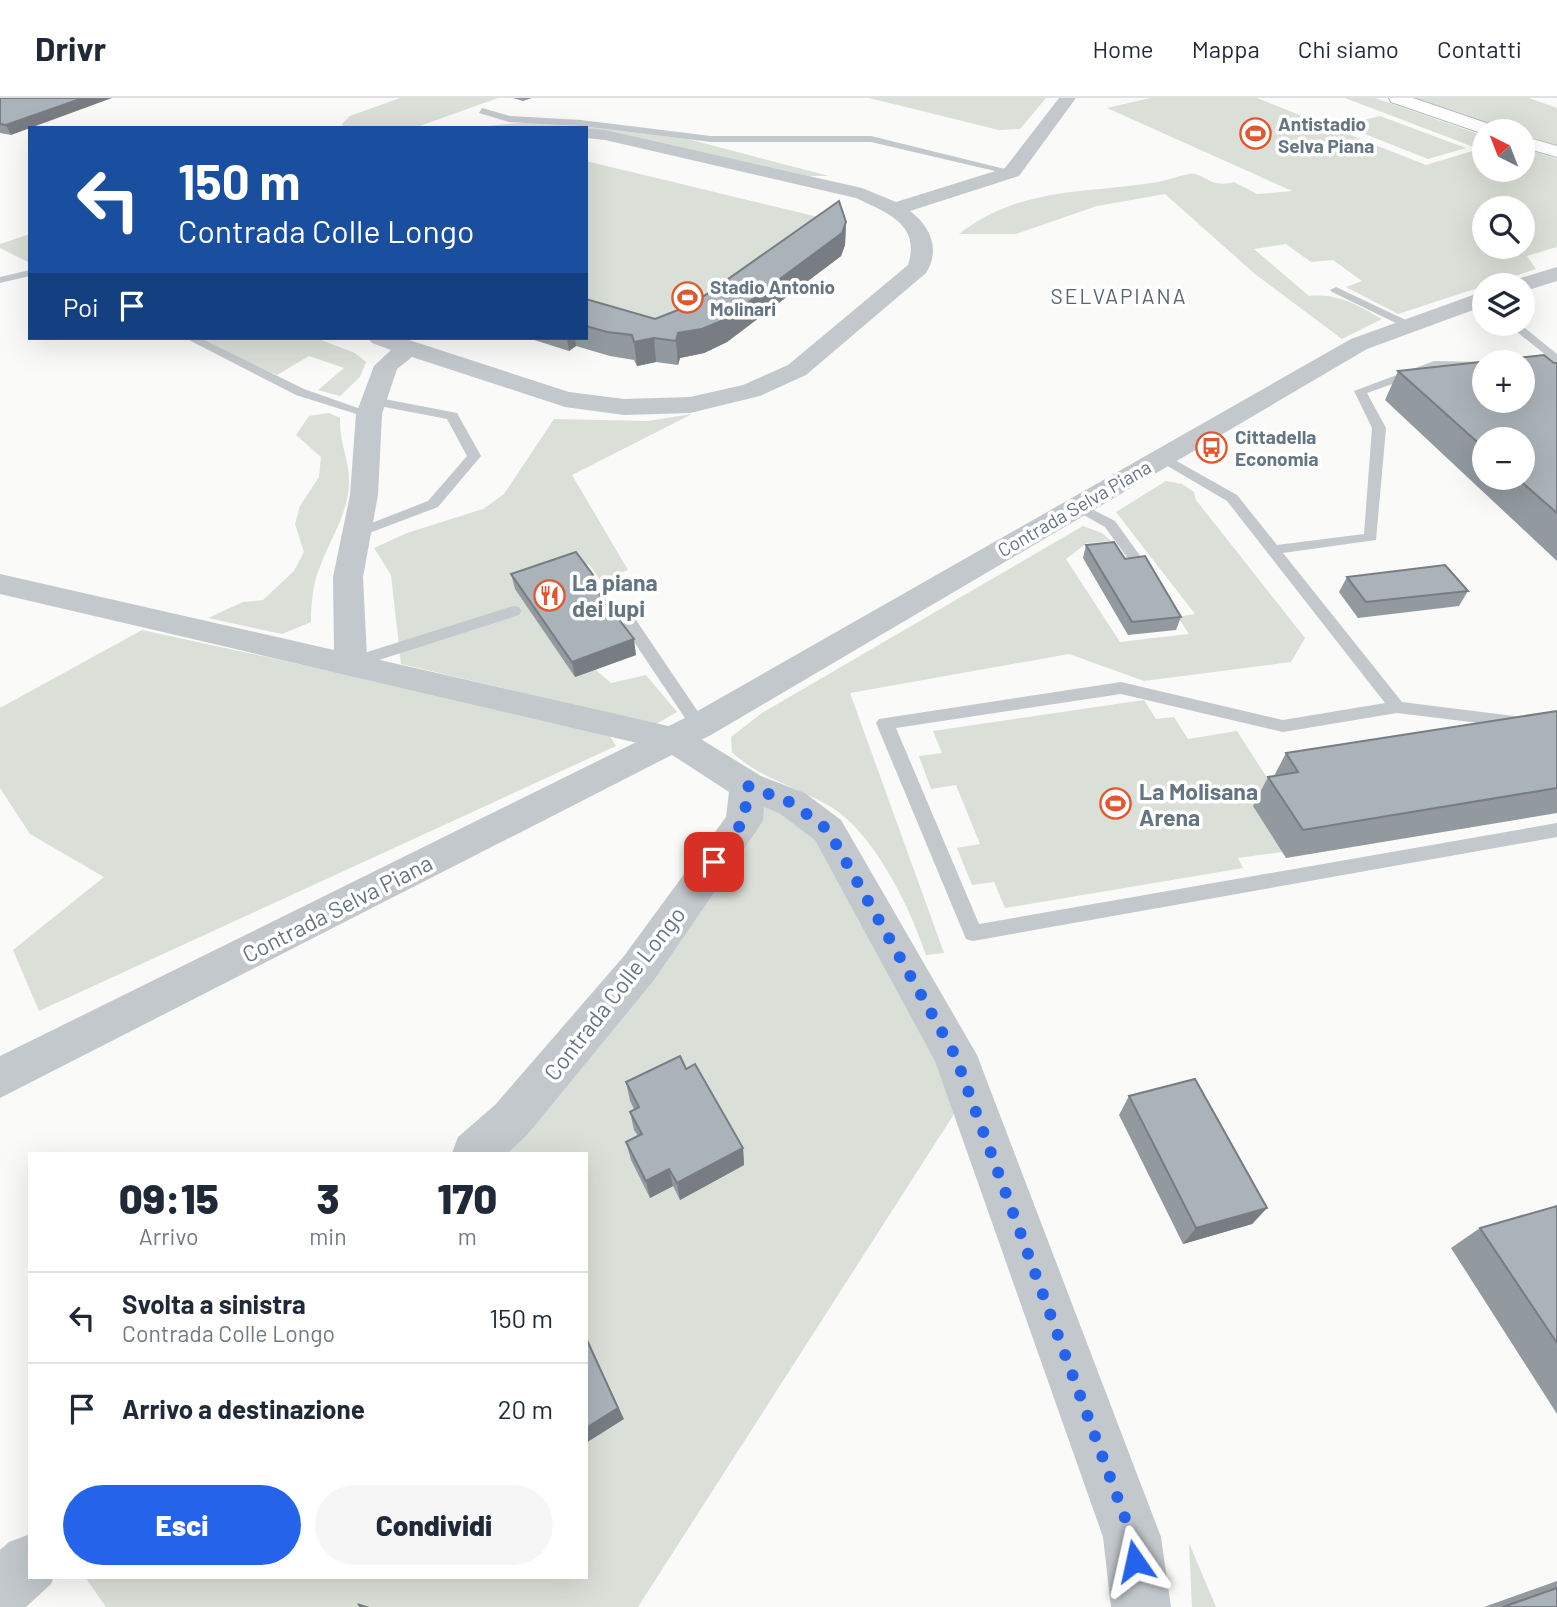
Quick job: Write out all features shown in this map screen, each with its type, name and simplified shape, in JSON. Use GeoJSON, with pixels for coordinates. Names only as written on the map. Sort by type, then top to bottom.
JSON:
{"type":"FeatureCollection","features":[{"type":"Feature","properties":{"kind":"main road"},"geometry":{"type":"LineString","coordinates":[[1397,98],[1472,124]]}},
{"type":"Feature","properties":{"kind":"main road"},"geometry":{"type":"LineString","coordinates":[[1535,145],[1557,152]]}},
{"type":"Feature","properties":{"kind":"street"},"geometry":{"type":"LineString","coordinates":[[895,209],[1012,172],[1068,98]]}},
{"type":"Feature","properties":{"kind":"street"},"geometry":{"type":"LineString","coordinates":[[386,340],[565,399],[624,407],[690,405],[751,391],[797,370],[918,268],[923,246],[915,226],[895,209],[862,194],[588,133]]}},
{"type":"Feature","properties":{"kind":"street"},"geometry":{"type":"LineString","coordinates":[[1535,281],[1557,274]]}},
{"type":"Feature","properties":{"kind":"street","name":"Contrada Selva Piana"},"geometry":{"type":"LineString","coordinates":[[0,1078],[686,732],[1359,344],[1472,303]]}},
{"type":"Feature","properties":{"kind":"street"},"geometry":{"type":"LineString","coordinates":[[351,663],[348,577],[364,495],[371,407],[386,366],[409,347]]}},
{"type":"Feature","properties":{"kind":"street"},"geometry":{"type":"LineString","coordinates":[[0,584],[351,663],[686,732],[748,786],[792,803],[828,830],[955,1055],[1132,1537],[1141,1607]]}},
{"type":"Feature","properties":{"kind":"street","name":"Contrada Colle Longo"},"geometry":{"type":"LineString","coordinates":[[476,1152],[511,1120],[639,968],[744,820],[748,786]]}},
{"type":"Feature","properties":{"kind":"street"},"geometry":{"type":"LineString","coordinates":[[0,1590],[28,1565]]}},
{"type":"Feature","properties":{"kind":"lane"},"geometry":{"type":"LineString","coordinates":[[482,111],[509,119],[711,139],[872,139],[1012,172]]}},
{"type":"Feature","properties":{"kind":"lane"},"geometry":{"type":"LineString","coordinates":[[620,116],[655,126],[648,131]]}},
{"type":"Feature","properties":{"kind":"lane"},"geometry":{"type":"LineString","coordinates":[[0,280],[28,273]]}},
{"type":"Feature","properties":{"kind":"lane"},"geometry":{"type":"LineString","coordinates":[[1336,290],[1408,325]]}},
{"type":"Feature","properties":{"kind":"lane"},"geometry":{"type":"LineString","coordinates":[[1525,336],[1553,364]]}},
{"type":"Feature","properties":{"kind":"lane"},"geometry":{"type":"LineString","coordinates":[[195,340],[272,379],[328,403],[452,416],[474,456],[433,504],[356,534]]}},
{"type":"Feature","properties":{"kind":"lane"},"geometry":{"type":"LineString","coordinates":[[1273,550],[1371,537],[1379,428],[1360,391],[1434,365],[1472,365]]}},
{"type":"Feature","properties":{"kind":"lane"},"geometry":{"type":"LineString","coordinates":[[1161,458],[1232,498],[1397,707]]}},
{"type":"Feature","properties":{"kind":"lane"},"geometry":{"type":"LineString","coordinates":[[1078,506],[1110,524],[1134,557]]}},
{"type":"Feature","properties":{"kind":"lane"},"geometry":{"type":"LineString","coordinates":[[351,663],[513,611]]}},
{"type":"Feature","properties":{"kind":"lane"},"geometry":{"type":"LineString","coordinates":[[630,624],[686,732]]}},
{"type":"Feature","properties":{"kind":"lane"},"geometry":{"type":"LineString","coordinates":[[1557,741],[1541,723],[1397,707],[1283,726],[1121,688],[885,723],[973,933],[1557,830]]}},
{"type":"Feature","properties":{"kind":"shaded area"},"geometry":{"type":"Polygon","coordinates":[[[400,98],[498,98],[420,126],[343,126],[350,116],[400,98]]]}},
{"type":"Feature","properties":{"kind":"shaded area"},"geometry":{"type":"Polygon","coordinates":[[[869,98],[1046,98],[1020,129],[999,130],[869,98]]]}},
{"type":"Feature","properties":{"kind":"shaded area"},"geometry":{"type":"Polygon","coordinates":[[[1150,98],[1257,98],[1426,165],[1472,151],[1472,182],[1535,182],[1535,152],[1557,159],[1557,247],[1535,254],[1535,196],[1472,196],[1472,259],[1529,259],[1536,269],[1524,273],[1472,273],[1472,290],[1398,314],[1346,287],[1362,281],[1333,260],[1311,262],[1286,244],[1254,249],[1309,296],[1338,298],[1382,319],[1342,339],[1255,274],[1165,194],[1097,206],[1016,234],[959,234],[982,218],[1030,200],[1054,194],[1158,182],[1189,174],[1218,183],[1234,182],[1257,194],[1292,191],[1107,108],[1150,98]]]}},
{"type":"Feature","properties":{"kind":"shaded area"},"geometry":{"type":"Polygon","coordinates":[[[1345,98],[1375,98],[1472,132],[1472,146],[1345,98]]]}},
{"type":"Feature","properties":{"kind":"shaded area"},"geometry":{"type":"Polygon","coordinates":[[[1412,98],[1529,98],[1557,108],[1557,146],[1535,138],[1535,119],[1477,119],[1412,98]]]}},
{"type":"Feature","properties":{"kind":"shaded area"},"geometry":{"type":"Polygon","coordinates":[[[1380,116],[1466,148],[1428,159],[1342,125],[1380,116]]]}},
{"type":"Feature","properties":{"kind":"shaded area"},"geometry":{"type":"Polygon","coordinates":[[[539,121],[580,126],[488,126],[539,121]]]}},
{"type":"Feature","properties":{"kind":"shaded area"},"geometry":{"type":"Polygon","coordinates":[[[588,127],[688,139],[829,176],[809,176],[588,127]]]}},
{"type":"Feature","properties":{"kind":"shaded area","name":"Stadio Antonio Molinari"},"geometry":{"type":"Polygon","coordinates":[[[588,161],[814,216],[831,225],[841,256],[727,342],[704,353],[673,359],[610,356],[558,340],[588,340],[588,161]]]}},
{"type":"Feature","properties":{"kind":"shaded area"},"geometry":{"type":"Polygon","coordinates":[[[28,235],[28,262],[0,248],[0,244],[28,235]]]}},
{"type":"Feature","properties":{"kind":"shaded area"},"geometry":{"type":"Polygon","coordinates":[[[196,340],[321,340],[355,353],[366,362],[360,377],[340,396],[318,390],[344,368],[309,356],[277,375],[196,340]]]}},
{"type":"Feature","properties":{"kind":"shaded area"},"geometry":{"type":"Polygon","coordinates":[[[329,413],[340,418],[349,475],[348,493],[343,514],[316,578],[311,622],[282,634],[208,618],[243,602],[263,600],[294,571],[304,552],[295,524],[300,506],[319,477],[321,457],[296,435],[309,416],[329,413]]]}},
{"type":"Feature","properties":{"kind":"shaded area"},"geometry":{"type":"Polygon","coordinates":[[[692,414],[572,475],[628,570],[600,580],[589,564],[579,568],[596,670],[611,683],[646,675],[677,712],[656,724],[401,664],[391,575],[374,548],[407,533],[483,509],[504,494],[554,419],[648,421],[692,414]]]}},
{"type":"Feature","properties":{"kind":"shaded area"},"geometry":{"type":"Polygon","coordinates":[[[1166,481],[1182,484],[1194,492],[1196,500],[1305,638],[1291,662],[1144,681],[1069,654],[850,693],[944,953],[926,955],[901,895],[862,835],[831,807],[742,761],[732,752],[731,737],[762,713],[1083,526],[1102,533],[1111,541],[1087,543],[1066,559],[1120,642],[1189,634],[1178,617],[1195,614],[1116,512],[1166,481]]]}},
{"type":"Feature","properties":{"kind":"shaded area"},"geometry":{"type":"Polygon","coordinates":[[[142,630],[593,728],[610,736],[616,746],[39,1011],[13,950],[104,877],[30,834],[0,788],[0,708],[142,630]]]}},
{"type":"Feature","properties":{"kind":"shaded area","name":"La Molisana Arena"},"geometry":{"type":"Polygon","coordinates":[[[1144,700],[1156,719],[1174,717],[1188,739],[1237,731],[1282,801],[1282,852],[1238,858],[1243,868],[1005,908],[994,882],[972,885],[957,848],[980,844],[956,785],[931,789],[919,756],[942,753],[933,731],[1144,700]]]}},
{"type":"Feature","properties":{"kind":"shaded area"},"geometry":{"type":"Polygon","coordinates":[[[758,799],[823,840],[946,1071],[956,1111],[638,1607],[106,1607],[86,1579],[588,1579],[588,1152],[500,1152],[519,1134],[758,799]]]}},
{"type":"Feature","properties":{"kind":"shaded area"},"geometry":{"type":"Polygon","coordinates":[[[1189,1543],[1216,1607],[1192,1607],[1189,1543]]]}},
{"type":"Feature","properties":{"kind":"building"},"geometry":{"type":"Polygon","coordinates":[[[0,98],[83,98],[6,125],[0,124],[0,98]]]}},
{"type":"Feature","properties":{"kind":"building"},"geometry":{"type":"Polygon","coordinates":[[[839,201],[846,222],[842,233],[726,319],[702,329],[678,333],[676,341],[654,338],[634,342],[632,335],[588,327],[588,300],[655,319],[691,305],[839,201]]]}},
{"type":"Feature","properties":{"kind":"building"},"geometry":{"type":"Polygon","coordinates":[[[1544,355],[1557,363],[1557,513],[1531,490],[1535,490],[1535,427],[1472,427],[1472,437],[1398,371],[1472,363],[1472,413],[1535,413],[1535,356],[1544,355]]]}},
{"type":"Feature","properties":{"kind":"building"},"geometry":{"type":"Polygon","coordinates":[[[1114,542],[1125,559],[1145,556],[1181,617],[1132,622],[1086,545],[1114,542]]]}},
{"type":"Feature","properties":{"kind":"building"},"geometry":{"type":"Polygon","coordinates":[[[576,552],[593,575],[587,578],[634,639],[572,662],[511,574],[576,552]]]}},
{"type":"Feature","properties":{"kind":"building"},"geometry":{"type":"Polygon","coordinates":[[[1445,565],[1468,591],[1366,602],[1347,577],[1445,565]]]}},
{"type":"Feature","properties":{"kind":"building"},"geometry":{"type":"Polygon","coordinates":[[[1557,711],[1557,788],[1303,830],[1268,777],[1298,772],[1286,753],[1557,711]]]}},
{"type":"Feature","properties":{"kind":"building"},"geometry":{"type":"Polygon","coordinates":[[[680,1056],[686,1069],[695,1064],[743,1148],[677,1183],[669,1169],[646,1181],[626,1142],[642,1134],[630,1112],[639,1107],[626,1082],[680,1056]]]}},
{"type":"Feature","properties":{"kind":"building"},"geometry":{"type":"Polygon","coordinates":[[[1195,1079],[1267,1208],[1196,1228],[1129,1096],[1195,1079]]]}},
{"type":"Feature","properties":{"kind":"building"},"geometry":{"type":"Polygon","coordinates":[[[1557,1206],[1557,1343],[1480,1228],[1557,1206]]]}},
{"type":"Feature","properties":{"kind":"building"},"geometry":{"type":"Polygon","coordinates":[[[588,1342],[618,1408],[588,1427],[588,1342]]]}},
{"type":"Feature","properties":{"kind":"building"},"geometry":{"type":"Polygon","coordinates":[[[1557,1588],[1557,1607],[1503,1607],[1557,1588]]]}},
{"type":"Feature","properties":{"kind":"place","name":"Antistadio Selva Piana"},"geometry":{"type":"Point","coordinates":[1255,134]}},
{"type":"Feature","properties":{"kind":"place","name":"Stadio Antonio Molinari"},"geometry":{"type":"Point","coordinates":[687,297]}},
{"type":"Feature","properties":{"kind":"place","name":"Cittadella Economia"},"geometry":{"type":"Point","coordinates":[1212,447]}},
{"type":"Feature","properties":{"kind":"place","name":"La piana dei lupi"},"geometry":{"type":"Point","coordinates":[549,595]}},
{"type":"Feature","properties":{"kind":"place","name":"La Molisana Arena"},"geometry":{"type":"Point","coordinates":[1116,804]}},
{"type":"Feature","properties":{"kind":"district","name":"SELVAPIANA"},"geometry":{"type":"Point","coordinates":[1119,295]}},
{"type":"Feature","properties":{"kind":"route"},"geometry":{"type":"LineString","coordinates":[[714,862],[744,820],[748,786],[792,803],[828,830],[955,1055],[1132,1537],[1135,1561]]}}]}
